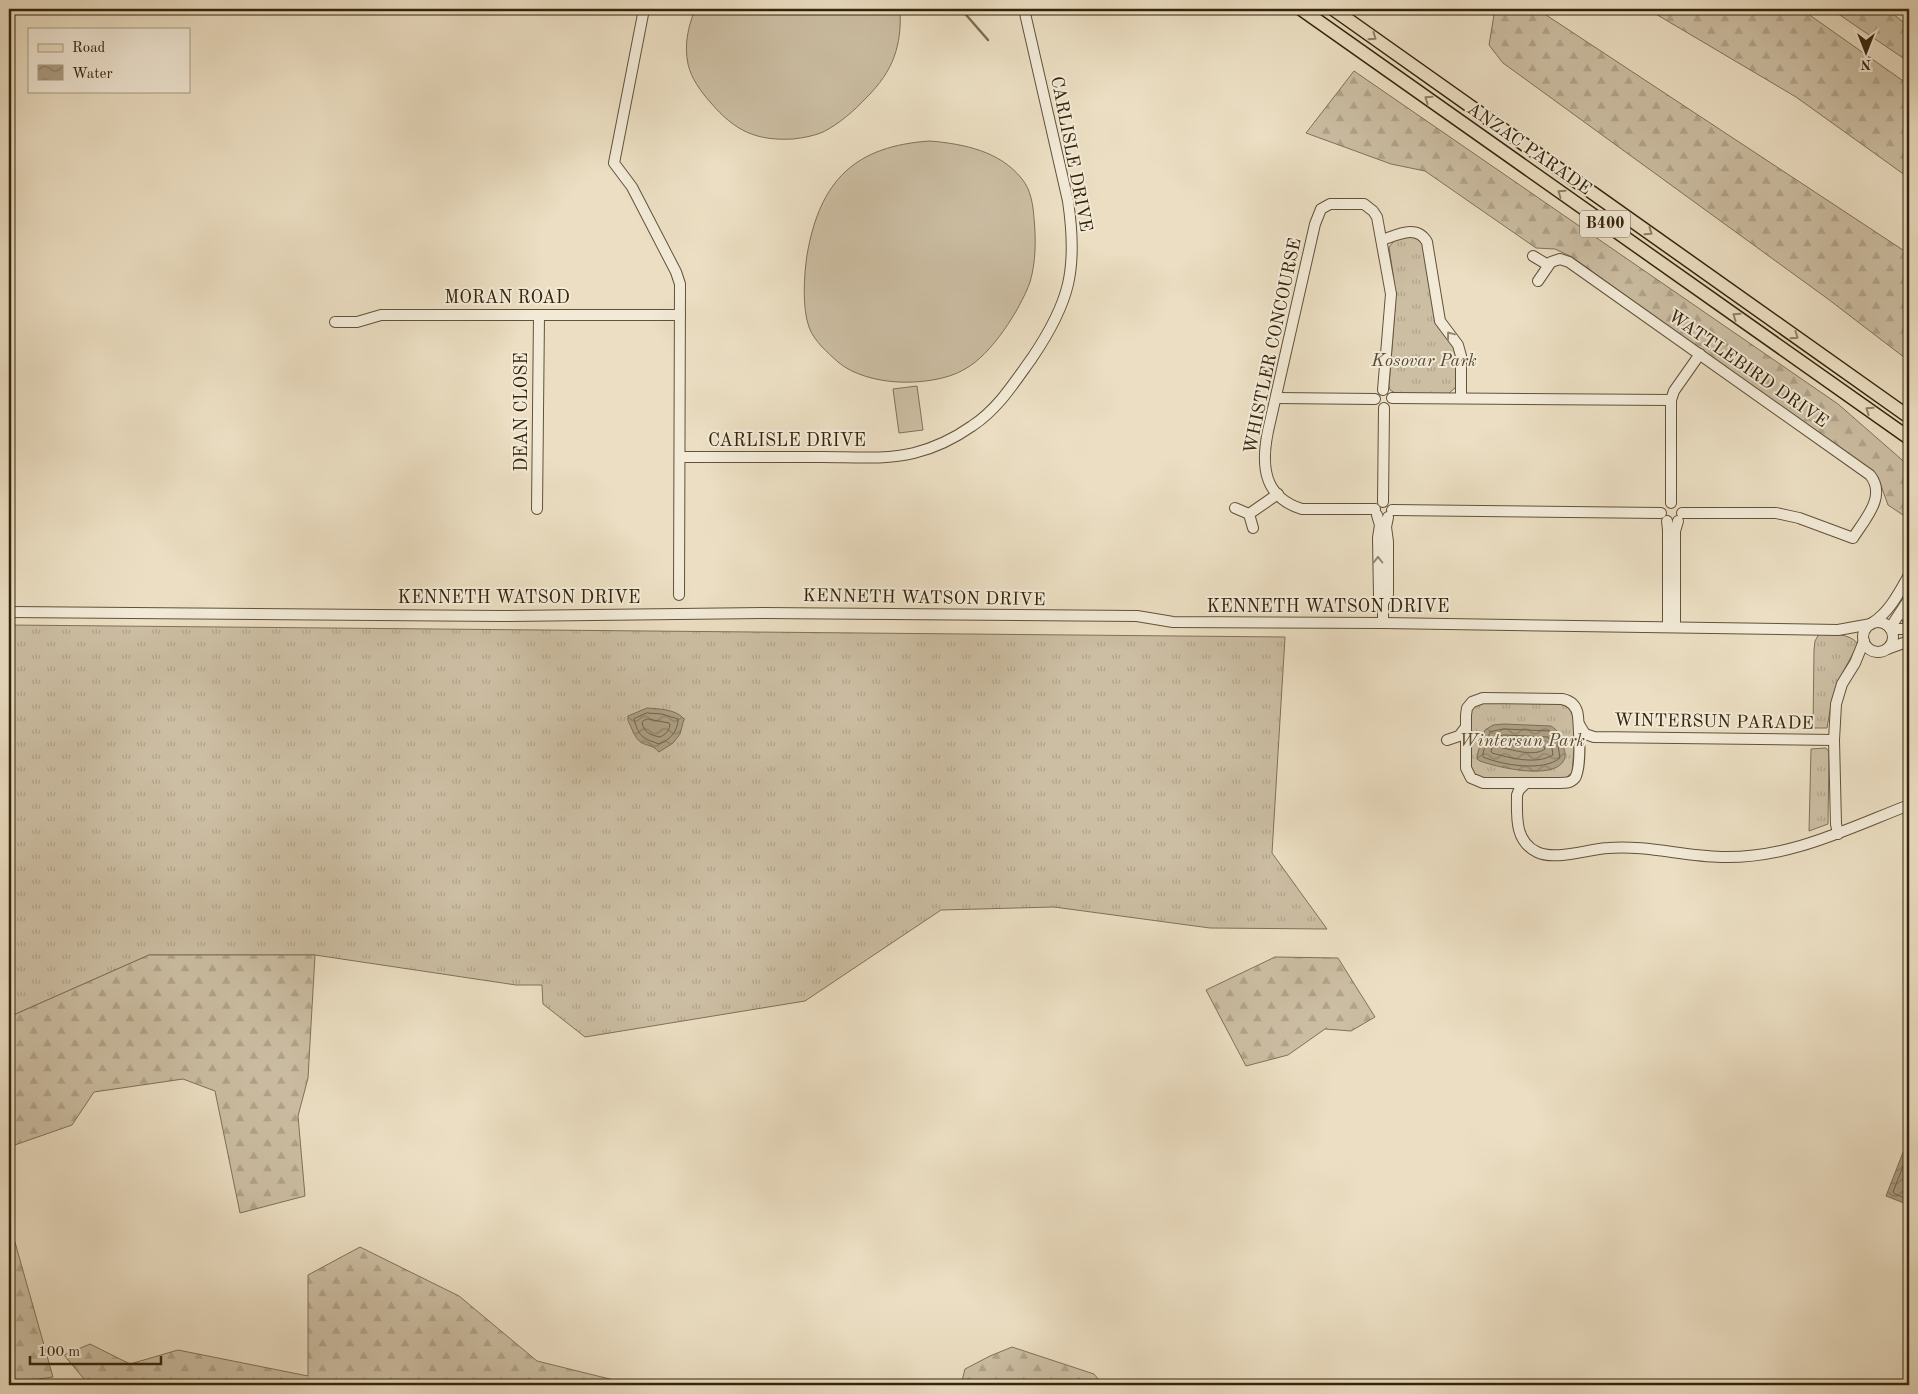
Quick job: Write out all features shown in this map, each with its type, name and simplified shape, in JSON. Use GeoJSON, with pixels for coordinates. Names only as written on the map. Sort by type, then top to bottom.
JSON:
{"type":"FeatureCollection","features":[{"type":"Feature","properties":{"kind":"main road","name":"ANZAC PARADE"},"geometry":{"type":"LineString","coordinates":[[1301,9],[1909,438]]}},
{"type":"Feature","properties":{"kind":"main road","name":"ANZAC PARADE"},"geometry":{"type":"LineString","coordinates":[[1333,9],[1909,417]]}},
{"type":"Feature","properties":{"kind":"street"},"geometry":{"type":"LineString","coordinates":[[644,9],[614,163],[632,187],[676,272],[680,284],[679,595]]}},
{"type":"Feature","properties":{"kind":"street","name":"CARLISLE DRIVE"},"geometry":{"type":"LineString","coordinates":[[680,457],[877,458],[913,453],[936,445],[967,429],[991,410],[1006,394],[1041,344],[1058,313],[1070,279],[1073,259],[1068,201],[1024,9]]}},
{"type":"Feature","properties":{"kind":"street"},"geometry":{"type":"LineString","coordinates":[[1341,9],[1354,23]]}},
{"type":"Feature","properties":{"kind":"street","name":"WHISTLER CONCOURSE"},"geometry":{"type":"LineString","coordinates":[[1382,240],[1376,215],[1368,206],[1357,203],[1330,204],[1323,207],[1318,214],[1264,452],[1266,474],[1270,484],[1286,502],[1302,509],[1378,509],[1383,518],[1390,513]]}},
{"type":"Feature","properties":{"kind":"street"},"geometry":{"type":"LineString","coordinates":[[1383,390],[1391,294],[1382,240],[1412,231],[1419,233],[1426,239],[1440,321],[1458,345],[1461,356],[1461,398]]}},
{"type":"Feature","properties":{"kind":"street"},"geometry":{"type":"LineString","coordinates":[[1533,256],[1548,265],[1538,281]]}},
{"type":"Feature","properties":{"kind":"street","name":"WATTLEBIRD DRIVE"},"geometry":{"type":"LineString","coordinates":[[1548,265],[1558,259],[1569,262],[1870,475],[1876,485],[1876,498],[1853,538],[1799,518],[1782,514],[1680,517]]}},
{"type":"Feature","properties":{"kind":"street","name":"MORAN ROAD"},"geometry":{"type":"LineString","coordinates":[[335,322],[357,322],[381,315],[680,315]]}},
{"type":"Feature","properties":{"kind":"street","name":"DEAN CLOSE"},"geometry":{"type":"LineString","coordinates":[[537,509],[539,315]]}},
{"type":"Feature","properties":{"kind":"street"},"geometry":{"type":"LineString","coordinates":[[1671,503],[1671,400],[1674,391],[1700,354]]}},
{"type":"Feature","properties":{"kind":"street"},"geometry":{"type":"LineString","coordinates":[[1383,390],[1390,393],[1392,398],[1391,404],[1384,408]]}},
{"type":"Feature","properties":{"kind":"street"},"geometry":{"type":"LineString","coordinates":[[1383,390],[1377,394],[1375,399],[1376,404],[1384,408]]}},
{"type":"Feature","properties":{"kind":"street"},"geometry":{"type":"LineString","coordinates":[[1276,398],[1375,399]]}},
{"type":"Feature","properties":{"kind":"street"},"geometry":{"type":"LineString","coordinates":[[1392,398],[1671,400]]}},
{"type":"Feature","properties":{"kind":"street"},"geometry":{"type":"LineString","coordinates":[[1383,603],[1378,594],[1380,525],[1378,509],[1384,408]]}},
{"type":"Feature","properties":{"kind":"street"},"geometry":{"type":"LineString","coordinates":[[1249,514],[1278,494]]}},
{"type":"Feature","properties":{"kind":"street"},"geometry":{"type":"LineString","coordinates":[[1671,503],[1679,506],[1680,517],[1675,531],[1671,628],[1668,530],[1664,517],[1664,506],[1671,503]]}},
{"type":"Feature","properties":{"kind":"street"},"geometry":{"type":"LineString","coordinates":[[1378,509],[1390,505],[1386,527],[1388,542],[1388,594],[1383,603],[1383,623]]}},
{"type":"Feature","properties":{"kind":"street"},"geometry":{"type":"LineString","coordinates":[[1235,508],[1249,514]]}},
{"type":"Feature","properties":{"kind":"street"},"geometry":{"type":"LineString","coordinates":[[1390,513],[1664,517],[1673,523],[1680,517]]}},
{"type":"Feature","properties":{"kind":"street"},"geometry":{"type":"LineString","coordinates":[[1249,514],[1253,528]]}},
{"type":"Feature","properties":{"kind":"street"},"geometry":{"type":"LineString","coordinates":[[1838,834],[1836,824],[1834,740],[1835,710],[1838,697],[1845,678],[1855,663],[1864,641],[1864,632],[1881,616],[1909,575]]}},
{"type":"Feature","properties":{"kind":"street"},"geometry":{"type":"LineString","coordinates":[[1864,641],[1871,650],[1877,652],[1885,650],[1893,640],[1890,628],[1908,600]]}},
{"type":"Feature","properties":{"kind":"street"},"geometry":{"type":"LineString","coordinates":[[1908,600],[1906,614],[1909,623]]}},
{"type":"Feature","properties":{"kind":"street","name":"KENNETH WATSON DRIVE"},"geometry":{"type":"LineString","coordinates":[[9,612],[501,616],[773,613],[1137,616],[1173,622],[1383,623],[1838,630],[1872,623]]}},
{"type":"Feature","properties":{"kind":"street"},"geometry":{"type":"LineString","coordinates":[[1872,623],[1882,622],[1890,628],[1909,629]]}},
{"type":"Feature","properties":{"kind":"street","name":"KENNETH WATSON DRIVE"},"geometry":{"type":"LineString","coordinates":[[1838,630],[1864,641]]}},
{"type":"Feature","properties":{"kind":"street"},"geometry":{"type":"LineString","coordinates":[[1855,663],[1909,641]]}},
{"type":"Feature","properties":{"kind":"street","name":"WINTERSUN PARADE"},"geometry":{"type":"LineString","coordinates":[[1483,698],[1566,700],[1576,708],[1578,724],[1577,773],[1571,781],[1563,783],[1505,783],[1473,780],[1466,770],[1466,726],[1466,711],[1474,700],[1483,698]]}},
{"type":"Feature","properties":{"kind":"street","name":"WINTERSUN PARADE"},"geometry":{"type":"LineString","coordinates":[[1578,724],[1585,734],[1594,737],[1834,740]]}},
{"type":"Feature","properties":{"kind":"street"},"geometry":{"type":"LineString","coordinates":[[1466,726],[1461,735],[1447,740],[1458,744],[1466,754]]}},
{"type":"Feature","properties":{"kind":"street","name":"WINTERSUN PARADE"},"geometry":{"type":"LineString","coordinates":[[1578,749],[1583,741],[1594,737]]}},
{"type":"Feature","properties":{"kind":"street"},"geometry":{"type":"LineString","coordinates":[[1505,783],[1514,789],[1517,798]]}},
{"type":"Feature","properties":{"kind":"street"},"geometry":{"type":"LineString","coordinates":[[1526,783],[1519,790],[1517,798],[1517,824],[1522,837],[1537,852],[1550,855],[1608,848],[1627,848],[1705,856],[1738,856],[1784,851],[1838,834],[1909,806]]}},
{"type":"Feature","properties":{"kind":"green space"},"geometry":{"type":"Polygon","coordinates":[[[695,9],[900,9],[899,35],[894,57],[883,77],[867,97],[846,117],[829,129],[812,136],[793,139],[768,138],[747,132],[729,121],[707,99],[694,80],[689,69],[686,50],[689,29],[695,9]]]}},
{"type":"Feature","properties":{"kind":"green space"},"geometry":{"type":"Polygon","coordinates":[[[1495,9],[1537,9],[1909,254],[1909,361],[1828,299],[1503,63],[1489,45],[1495,9]]]}},
{"type":"Feature","properties":{"kind":"green space"},"geometry":{"type":"Polygon","coordinates":[[[1652,9],[1801,9],[1909,85],[1909,178],[1796,97],[1654,13],[1652,9]]]}},
{"type":"Feature","properties":{"kind":"green space"},"geometry":{"type":"Polygon","coordinates":[[[1831,9],[1887,9],[1909,27],[1909,62],[1831,9]]]}},
{"type":"Feature","properties":{"kind":"green space"},"geometry":{"type":"Polygon","coordinates":[[[1354,71],[1838,404],[1909,466],[1909,519],[1888,505],[1878,477],[1572,257],[1555,249],[1536,248],[1425,171],[1391,164],[1306,133],[1354,71]]]}},
{"type":"Feature","properties":{"kind":"green space"},"geometry":{"type":"Polygon","coordinates":[[[930,141],[956,144],[992,155],[1013,169],[1022,179],[1029,193],[1034,213],[1035,250],[1032,274],[1025,293],[1004,331],[985,353],[965,369],[950,376],[915,382],[874,379],[844,367],[817,342],[811,332],[805,311],[804,282],[807,255],[813,229],[821,206],[832,187],[845,172],[862,159],[881,150],[904,144],[930,141]]]}},
{"type":"Feature","properties":{"kind":"green space","name":"Kosovar Park"},"geometry":{"type":"Polygon","coordinates":[[[1409,236],[1416,238],[1422,243],[1450,339],[1457,355],[1457,383],[1455,388],[1448,394],[1397,394],[1390,390],[1389,386],[1395,308],[1389,247],[1395,240],[1409,236]]]}},
{"type":"Feature","properties":{"kind":"green space"},"geometry":{"type":"Polygon","coordinates":[[[917,386],[923,430],[899,433],[893,389],[917,386]]]}},
{"type":"Feature","properties":{"kind":"green space"},"geometry":{"type":"Polygon","coordinates":[[[9,625],[1285,637],[1272,853],[1327,929],[1210,928],[1054,907],[941,910],[805,1001],[585,1037],[543,1004],[542,985],[516,985],[315,955],[149,955],[9,1017],[9,625]]]}},
{"type":"Feature","properties":{"kind":"green space"},"geometry":{"type":"Polygon","coordinates":[[[1819,634],[1846,636],[1855,640],[1858,644],[1843,672],[1832,699],[1827,728],[1813,728],[1814,650],[1815,641],[1819,634]]]}},
{"type":"Feature","properties":{"kind":"green space","name":"Wintersun Park"},"geometry":{"type":"Polygon","coordinates":[[[1482,702],[1565,704],[1573,714],[1575,736],[1572,772],[1565,779],[1479,778],[1471,770],[1470,712],[1472,706],[1482,702]]]}},
{"type":"Feature","properties":{"kind":"green space"},"geometry":{"type":"Polygon","coordinates":[[[1826,748],[1829,752],[1828,824],[1809,831],[1811,749],[1826,748]]]}},
{"type":"Feature","properties":{"kind":"green space"},"geometry":{"type":"Polygon","coordinates":[[[149,955],[315,955],[308,1078],[298,1116],[305,1196],[240,1213],[215,1091],[183,1079],[94,1092],[72,1125],[9,1147],[9,1017],[149,955]]]}},
{"type":"Feature","properties":{"kind":"green space"},"geometry":{"type":"Polygon","coordinates":[[[1275,957],[1338,958],[1375,1017],[1351,1031],[1325,1029],[1288,1055],[1246,1066],[1206,990],[1275,957]]]}},
{"type":"Feature","properties":{"kind":"green space"},"geometry":{"type":"Polygon","coordinates":[[[9,1221],[53,1377],[9,1383],[9,1221]]]}},
{"type":"Feature","properties":{"kind":"green space"},"geometry":{"type":"Polygon","coordinates":[[[360,1247],[459,1296],[537,1361],[634,1385],[89,1385],[64,1355],[90,1344],[130,1364],[178,1350],[308,1376],[308,1275],[360,1247]]]}},
{"type":"Feature","properties":{"kind":"green space"},"geometry":{"type":"Polygon","coordinates":[[[1012,1347],[1094,1374],[1103,1385],[961,1385],[965,1369],[1012,1347]]]}},
{"type":"Feature","properties":{"kind":"water"},"geometry":{"type":"Polygon","coordinates":[[[647,708],[672,711],[684,719],[680,734],[673,743],[659,752],[638,740],[628,720],[628,716],[647,708]]]}},
{"type":"Feature","properties":{"kind":"water"},"geometry":{"type":"Polygon","coordinates":[[[1493,725],[1551,726],[1562,738],[1565,754],[1564,760],[1558,766],[1549,770],[1524,771],[1488,764],[1477,759],[1485,730],[1493,725]]]}},
{"type":"Feature","properties":{"kind":"water"},"geometry":{"type":"Polygon","coordinates":[[[1909,1137],[1909,1205],[1886,1196],[1909,1137]]]}},
{"type":"Feature","properties":{"kind":"waterway"},"geometry":{"type":"LineString","coordinates":[[961,9],[988,40]]}}]}
